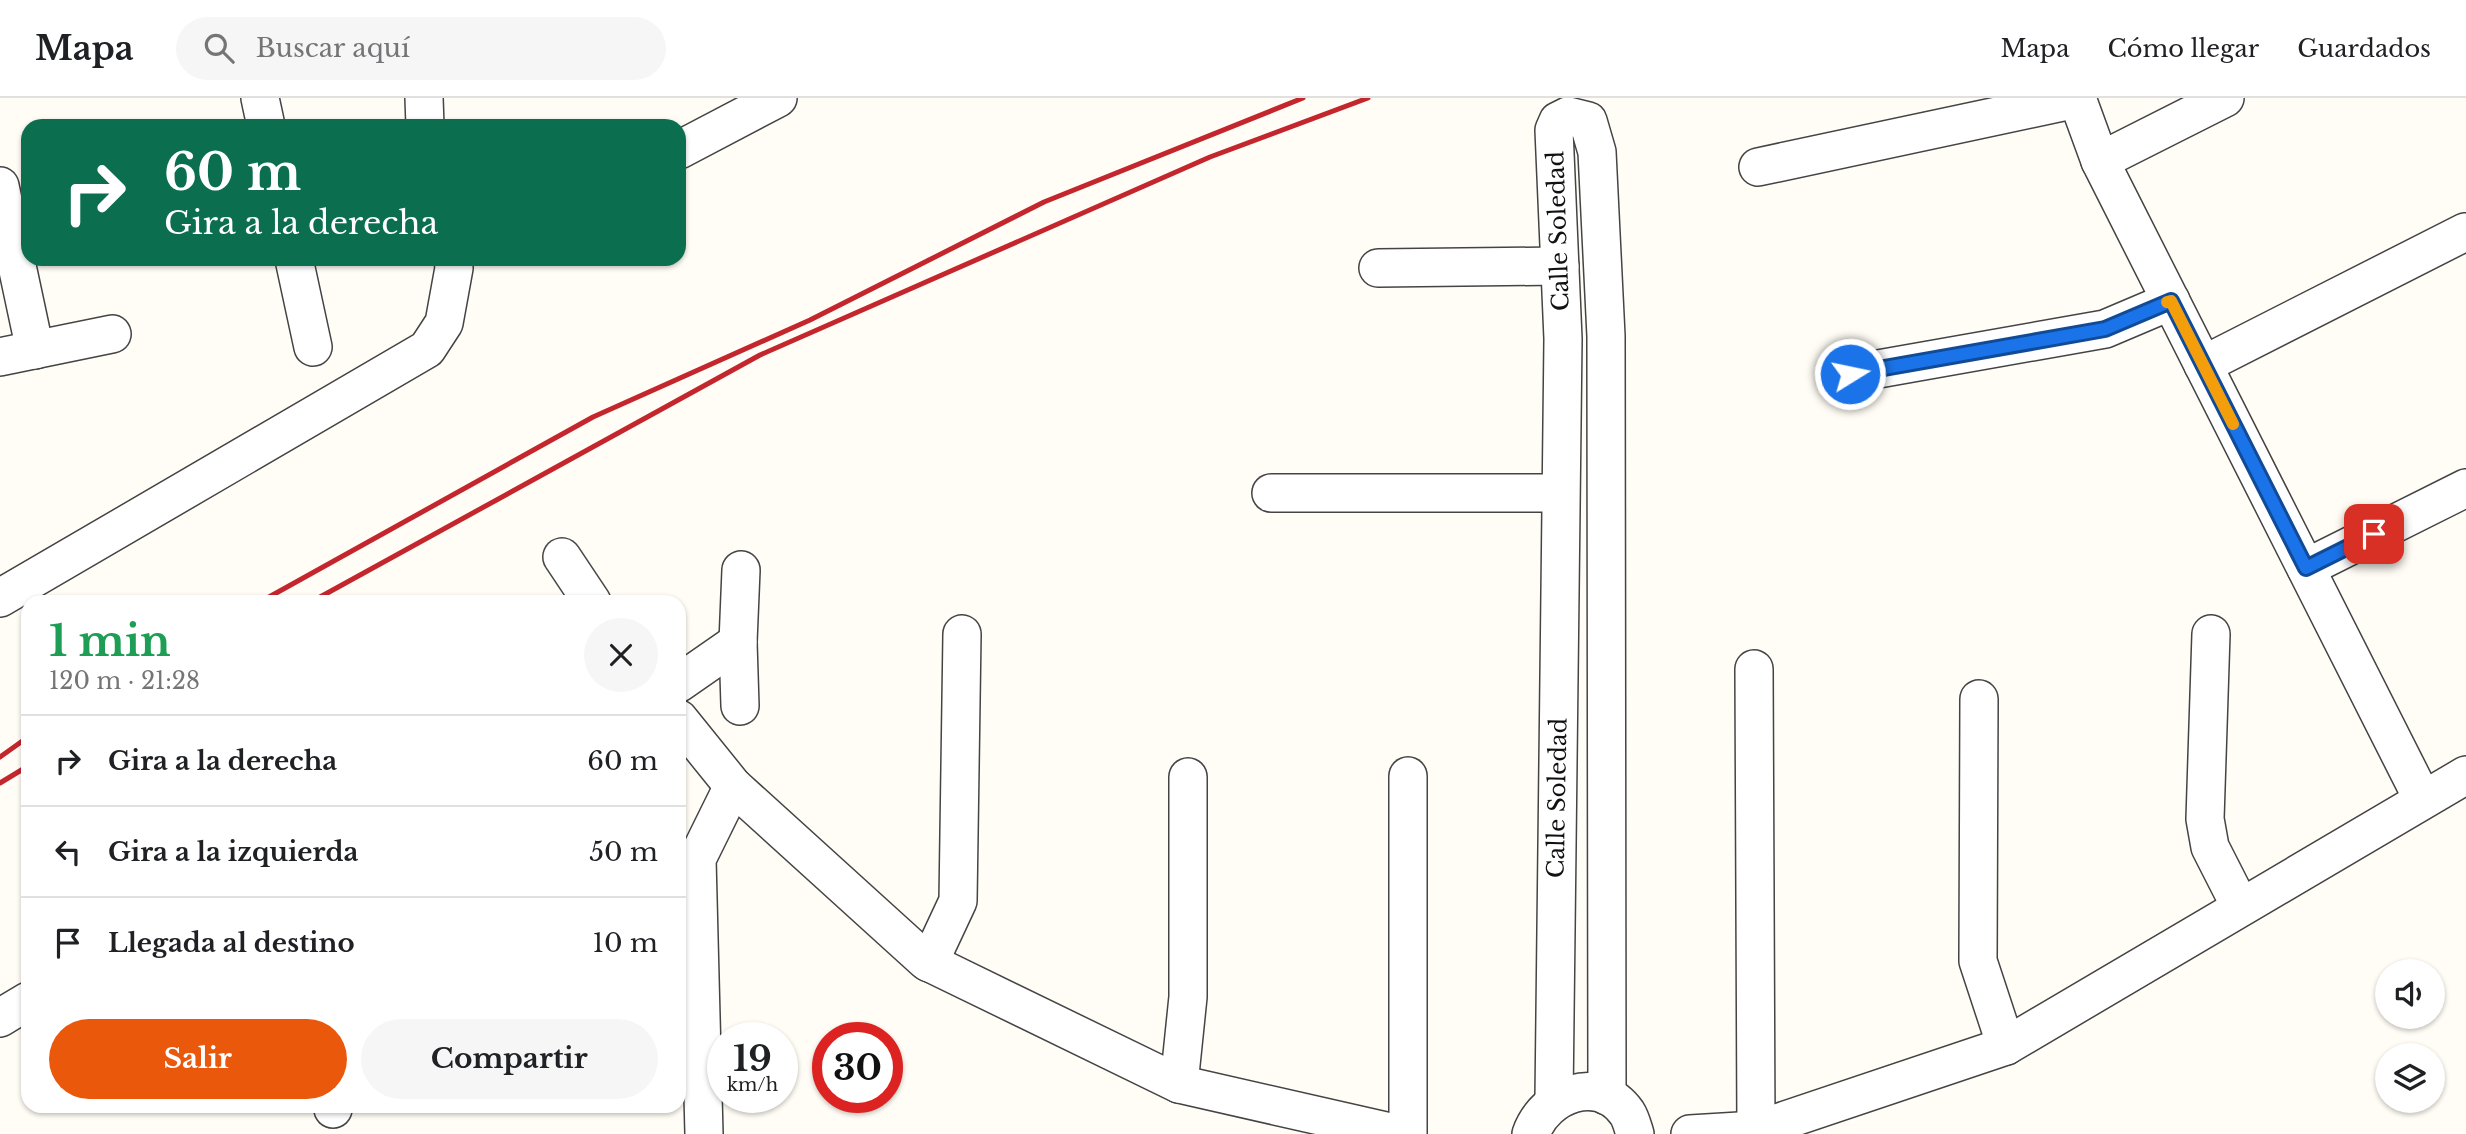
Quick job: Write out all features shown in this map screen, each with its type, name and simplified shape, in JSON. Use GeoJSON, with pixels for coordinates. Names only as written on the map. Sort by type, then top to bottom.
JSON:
{"type":"FeatureCollection","features":[{"type":"Feature","properties":{"kind":"street"},"geometry":{"type":"LineString","coordinates":[[260,98],[264,119]]}},
{"type":"Feature","properties":{"kind":"street"},"geometry":{"type":"LineString","coordinates":[[686,146],[778,98]]}},
{"type":"Feature","properties":{"kind":"street"},"geometry":{"type":"LineString","coordinates":[[1758,167],[2077,98],[2101,161],[2422,798]]}},
{"type":"Feature","properties":{"kind":"street"},"geometry":{"type":"LineString","coordinates":[[2101,161],[2225,98]]}},
{"type":"Feature","properties":{"kind":"street","name":"Calle Soledad"},"geometry":{"type":"LineString","coordinates":[[1554,1100],[1563,339],[1554,130],[1558,121],[1568,116],[1584,117],[1592,127],[1597,152],[1606,336],[1607,1096]]}},
{"type":"Feature","properties":{"kind":"street"},"geometry":{"type":"LineString","coordinates":[[0,190],[17,353],[112,334]]}},
{"type":"Feature","properties":{"kind":"street"},"geometry":{"type":"LineString","coordinates":[[2203,365],[2465,232]]}},
{"type":"Feature","properties":{"kind":"street"},"geometry":{"type":"LineString","coordinates":[[296,266],[313,347]]}},
{"type":"Feature","properties":{"kind":"street"},"geometry":{"type":"LineString","coordinates":[[0,598],[427,349],[444,323],[458,266]]}},
{"type":"Feature","properties":{"kind":"street"},"geometry":{"type":"LineString","coordinates":[[1378,268],[1560,266]]}},
{"type":"Feature","properties":{"kind":"street"},"geometry":{"type":"LineString","coordinates":[[1850,374],[2105,329],[2171,301]]}},
{"type":"Feature","properties":{"kind":"street"},"geometry":{"type":"LineString","coordinates":[[2306,568],[2466,488]]}},
{"type":"Feature","properties":{"kind":"street"},"geometry":{"type":"LineString","coordinates":[[1271,493],[1560,493]]}},
{"type":"Feature","properties":{"kind":"street"},"geometry":{"type":"LineString","coordinates":[[562,556],[587,595]]}},
{"type":"Feature","properties":{"kind":"street"},"geometry":{"type":"LineString","coordinates":[[740,706],[738,642],[741,570]]}},
{"type":"Feature","properties":{"kind":"street"},"geometry":{"type":"LineString","coordinates":[[929,963],[958,901],[962,634]]}},
{"type":"Feature","properties":{"kind":"street"},"geometry":{"type":"LineString","coordinates":[[2211,634],[2205,819],[2210,847],[2240,906]]}},
{"type":"Feature","properties":{"kind":"street"},"geometry":{"type":"LineString","coordinates":[[686,677],[738,642]]}},
{"type":"Feature","properties":{"kind":"street"},"geometry":{"type":"LineString","coordinates":[[1754,669],[1756,1130]]}},
{"type":"Feature","properties":{"kind":"street"},"geometry":{"type":"LineString","coordinates":[[1979,699],[1978,961],[2006,1046]]}},
{"type":"Feature","properties":{"kind":"street"},"geometry":{"type":"LineString","coordinates":[[686,728],[733,786],[929,963],[1179,1084],[1399,1134]]}},
{"type":"Feature","properties":{"kind":"street"},"geometry":{"type":"LineString","coordinates":[[1690,1134],[1756,1130],[2006,1046],[2422,798],[2466,775]]}},
{"type":"Feature","properties":{"kind":"street"},"geometry":{"type":"LineString","coordinates":[[1408,776],[1408,1134]]}},
{"type":"Feature","properties":{"kind":"street"},"geometry":{"type":"LineString","coordinates":[[1179,1084],[1188,997],[1188,777]]}},
{"type":"Feature","properties":{"kind":"street"},"geometry":{"type":"LineString","coordinates":[[704,1134],[698,859],[733,786]]}},
{"type":"Feature","properties":{"kind":"street"},"geometry":{"type":"LineString","coordinates":[[0,1018],[21,1005]]}},
{"type":"Feature","properties":{"kind":"street"},"geometry":{"type":"LineString","coordinates":[[1531,1134],[1537,1117],[1554,1100],[1580,1091],[1607,1096],[1627,1113],[1635,1134]]}},
{"type":"Feature","properties":{"kind":"railway"},"geometry":{"type":"LineString","coordinates":[[273,595],[593,417],[810,320],[1044,202],[1303,98]]}},
{"type":"Feature","properties":{"kind":"railway"},"geometry":{"type":"LineString","coordinates":[[324,595],[760,355],[1210,157],[1368,98]]}},
{"type":"Feature","properties":{"kind":"railway"},"geometry":{"type":"LineString","coordinates":[[0,757],[21,742]]}},
{"type":"Feature","properties":{"kind":"railway"},"geometry":{"type":"LineString","coordinates":[[0,783],[21,770]]}},
{"type":"Feature","properties":{"kind":"slow traffic"},"geometry":{"type":"LineString","coordinates":[[2167,302],[2171,301],[2233,424]]}},
{"type":"Feature","properties":{"kind":"route"},"geometry":{"type":"LineString","coordinates":[[1850,374],[2105,329],[2171,301],[2306,568],[2374,534]]}}]}
